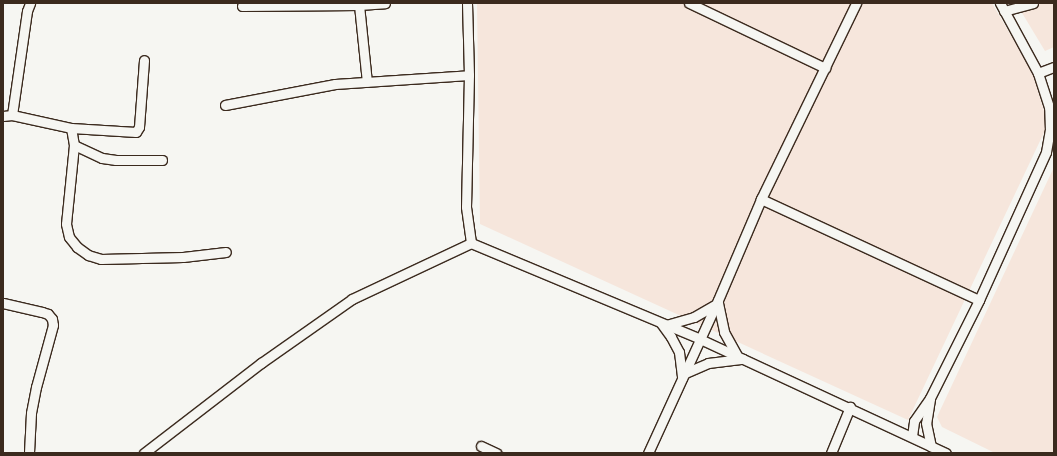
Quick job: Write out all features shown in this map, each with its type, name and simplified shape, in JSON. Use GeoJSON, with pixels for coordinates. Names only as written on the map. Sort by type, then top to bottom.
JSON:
{"type":"FeatureCollection","features":[{"type":"Feature","properties":{"kind":"street"},"geometry":{"type":"LineString","coordinates":[[30,3],[27,11],[6,117],[71,128],[136,132],[139,127],[144,60]]}},
{"type":"Feature","properties":{"kind":"street"},"geometry":{"type":"LineString","coordinates":[[242,6],[359,5],[385,3]]}},
{"type":"Feature","properties":{"kind":"street"},"geometry":{"type":"LineString","coordinates":[[467,3],[469,75],[466,207],[471,243]]}},
{"type":"Feature","properties":{"kind":"street"},"geometry":{"type":"LineString","coordinates":[[689,3],[825,68]]}},
{"type":"Feature","properties":{"kind":"street"},"geometry":{"type":"LineString","coordinates":[[648,453],[761,199],[856,3]]}},
{"type":"Feature","properties":{"kind":"street"},"geometry":{"type":"LineString","coordinates":[[912,436],[914,421],[930,398],[979,300],[1046,152],[1050,130],[1049,107],[1038,73],[1002,7],[1033,3]]}},
{"type":"Feature","properties":{"kind":"street"},"geometry":{"type":"LineString","coordinates":[[359,5],[367,82]]}},
{"type":"Feature","properties":{"kind":"street"},"geometry":{"type":"LineString","coordinates":[[1038,73],[1054,68]]}},
{"type":"Feature","properties":{"kind":"street"},"geometry":{"type":"LineString","coordinates":[[225,105],[335,84],[469,75]]}},
{"type":"Feature","properties":{"kind":"street"},"geometry":{"type":"LineString","coordinates":[[71,128],[74,145],[66,224],[69,237],[82,251],[101,259],[183,257],[226,252]]}},
{"type":"Feature","properties":{"kind":"street"},"geometry":{"type":"LineString","coordinates":[[74,145],[102,158],[116,160],[162,160]]}},
{"type":"Feature","properties":{"kind":"street"},"geometry":{"type":"LineString","coordinates":[[761,199],[979,300]]}},
{"type":"Feature","properties":{"kind":"street"},"geometry":{"type":"LineString","coordinates":[[144,453],[261,363],[352,299],[471,243],[700,339],[850,407],[946,453]]}},
{"type":"Feature","properties":{"kind":"street"},"geometry":{"type":"LineString","coordinates":[[3,303],[48,314],[52,319],[53,325],[34,393],[31,413],[29,453]]}},
{"type":"Feature","properties":{"kind":"street"},"geometry":{"type":"LineString","coordinates":[[663,324],[694,317],[716,303]]}},
{"type":"Feature","properties":{"kind":"street"},"geometry":{"type":"LineString","coordinates":[[716,303],[724,332],[741,358]]}},
{"type":"Feature","properties":{"kind":"street"},"geometry":{"type":"LineString","coordinates":[[663,324],[678,352],[683,376]]}},
{"type":"Feature","properties":{"kind":"street"},"geometry":{"type":"LineString","coordinates":[[683,376],[708,363],[741,358]]}},
{"type":"Feature","properties":{"kind":"street"},"geometry":{"type":"LineString","coordinates":[[930,398],[926,423],[931,446]]}},
{"type":"Feature","properties":{"kind":"street"},"geometry":{"type":"LineString","coordinates":[[831,453],[850,407]]}},
{"type":"Feature","properties":{"kind":"street"},"geometry":{"type":"LineString","coordinates":[[481,446],[496,453]]}},
{"type":"Feature","properties":{"kind":"shaded area"},"geometry":{"type":"Polygon","coordinates":[[[477,3],[992,3],[1032,72],[1048,124],[908,420],[480,224],[477,3]]]}},
{"type":"Feature","properties":{"kind":"shaded area"},"geometry":{"type":"Polygon","coordinates":[[[1016,3],[1054,3],[1054,47],[1045,51],[1016,3]]]}},
{"type":"Feature","properties":{"kind":"shaded area"},"geometry":{"type":"Polygon","coordinates":[[[1054,167],[1054,453],[995,453],[942,427],[937,417],[1054,167]]]}}]}
